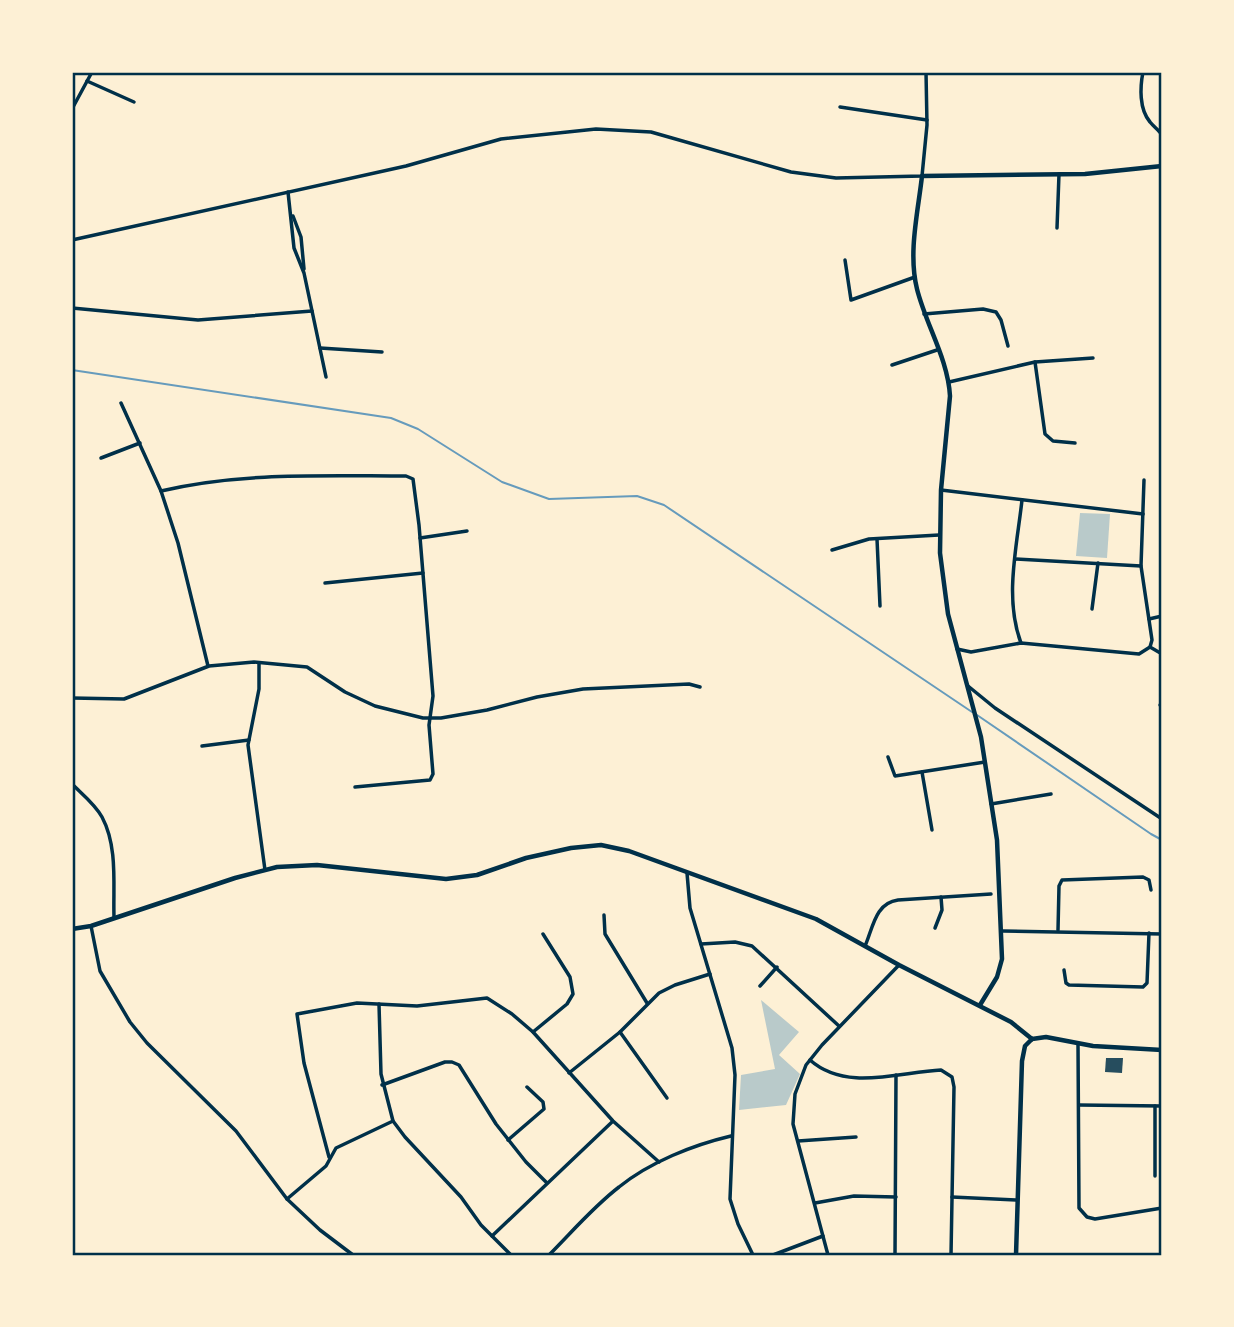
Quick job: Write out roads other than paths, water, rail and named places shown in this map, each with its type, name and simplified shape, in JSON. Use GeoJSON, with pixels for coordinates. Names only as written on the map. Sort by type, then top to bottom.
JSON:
{"type":"FeatureCollection","features":[{"type":"Feature","properties":{"kind":"street"},"geometry":{"type":"LineString","coordinates":[[72,109],[92,72]]}},
{"type":"Feature","properties":{"kind":"street"},"geometry":{"type":"LineString","coordinates":[[926,72],[927,120],[914,252],[915,278],[924,314],[949,382],[950,411],[939,535],[948,614],[981,737],[997,840],[1003,931],[1000,969],[980,1005]]}},
{"type":"Feature","properties":{"kind":"street"},"geometry":{"type":"LineString","coordinates":[[1143,72],[1141,92],[1144,111],[1162,135]]}},
{"type":"Feature","properties":{"kind":"street"},"geometry":{"type":"LineString","coordinates":[[87,81],[134,102]]}},
{"type":"Feature","properties":{"kind":"street"},"geometry":{"type":"LineString","coordinates":[[840,107],[927,120]]}},
{"type":"Feature","properties":{"kind":"street"},"geometry":{"type":"LineString","coordinates":[[72,240],[406,166],[500,139],[596,130],[651,132],[791,172],[836,178],[1109,173],[1162,166]]}},
{"type":"Feature","properties":{"kind":"street"},"geometry":{"type":"LineString","coordinates":[[1057,228],[1059,174]]}},
{"type":"Feature","properties":{"kind":"street"},"geometry":{"type":"LineString","coordinates":[[288,192],[295,248],[304,272]]}},
{"type":"Feature","properties":{"kind":"street"},"geometry":{"type":"LineString","coordinates":[[292,214],[301,237],[304,272],[326,377]]}},
{"type":"Feature","properties":{"kind":"street"},"geometry":{"type":"LineString","coordinates":[[845,260],[851,300],[915,278]]}},
{"type":"Feature","properties":{"kind":"street"},"geometry":{"type":"LineString","coordinates":[[72,308],[198,320],[312,311]]}},
{"type":"Feature","properties":{"kind":"street"},"geometry":{"type":"LineString","coordinates":[[924,314],[983,309],[996,312],[1002,320],[1008,346]]}},
{"type":"Feature","properties":{"kind":"street"},"geometry":{"type":"LineString","coordinates":[[320,348],[382,352]]}},
{"type":"Feature","properties":{"kind":"street"},"geometry":{"type":"LineString","coordinates":[[892,365],[937,350]]}},
{"type":"Feature","properties":{"kind":"street"},"geometry":{"type":"LineString","coordinates":[[949,382],[1035,362],[1093,358]]}},
{"type":"Feature","properties":{"kind":"street"},"geometry":{"type":"LineString","coordinates":[[1035,362],[1045,434],[1053,441],[1075,443]]}},
{"type":"Feature","properties":{"kind":"street"},"geometry":{"type":"LineString","coordinates":[[121,403],[161,491],[178,543],[209,666]]}},
{"type":"Feature","properties":{"kind":"street"},"geometry":{"type":"LineString","coordinates":[[102,458],[140,443]]}},
{"type":"Feature","properties":{"kind":"street"},"geometry":{"type":"LineString","coordinates":[[161,491],[211,481],[303,476],[406,476],[413,479],[433,696],[430,718],[432,778],[355,787]]}},
{"type":"Feature","properties":{"kind":"street"},"geometry":{"type":"LineString","coordinates":[[957,649],[971,652],[1021,643],[1139,654],[1150,648],[1152,640],[1141,566],[1144,480]]}},
{"type":"Feature","properties":{"kind":"street"},"geometry":{"type":"LineString","coordinates":[[941,491],[1143,514]]}},
{"type":"Feature","properties":{"kind":"street"},"geometry":{"type":"LineString","coordinates":[[1021,643],[1012,598],[1022,500]]}},
{"type":"Feature","properties":{"kind":"street"},"geometry":{"type":"LineString","coordinates":[[420,538],[467,531]]}},
{"type":"Feature","properties":{"kind":"street"},"geometry":{"type":"LineString","coordinates":[[832,550],[877,539],[939,535]]}},
{"type":"Feature","properties":{"kind":"street"},"geometry":{"type":"LineString","coordinates":[[877,539],[880,606]]}},
{"type":"Feature","properties":{"kind":"street"},"geometry":{"type":"LineString","coordinates":[[1015,559],[1141,566]]}},
{"type":"Feature","properties":{"kind":"street"},"geometry":{"type":"LineString","coordinates":[[1092,609],[1098,563]]}},
{"type":"Feature","properties":{"kind":"street"},"geometry":{"type":"LineString","coordinates":[[325,583],[423,573]]}},
{"type":"Feature","properties":{"kind":"street"},"geometry":{"type":"LineString","coordinates":[[1149,619],[1162,616]]}},
{"type":"Feature","properties":{"kind":"street"},"geometry":{"type":"LineString","coordinates":[[1150,648],[1162,654]]}},
{"type":"Feature","properties":{"kind":"street"},"geometry":{"type":"LineString","coordinates":[[258,663],[259,690],[249,740],[265,870]]}},
{"type":"Feature","properties":{"kind":"street"},"geometry":{"type":"LineString","coordinates":[[72,698],[124,699],[209,666],[258,663],[306,667],[345,692],[374,706],[422,718],[487,710],[583,689],[689,684],[700,687]]}},
{"type":"Feature","properties":{"kind":"street"},"geometry":{"type":"LineString","coordinates":[[967,688],[1162,819]]}},
{"type":"Feature","properties":{"kind":"street"},"geometry":{"type":"LineString","coordinates":[[202,746],[249,740]]}},
{"type":"Feature","properties":{"kind":"street"},"geometry":{"type":"LineString","coordinates":[[888,757],[895,776],[985,762]]}},
{"type":"Feature","properties":{"kind":"street"},"geometry":{"type":"LineString","coordinates":[[922,772],[932,830]]}},
{"type":"Feature","properties":{"kind":"street"},"geometry":{"type":"LineString","coordinates":[[72,784],[102,817],[109,836],[114,917]]}},
{"type":"Feature","properties":{"kind":"street"},"geometry":{"type":"LineString","coordinates":[[991,804],[1051,794]]}},
{"type":"Feature","properties":{"kind":"street"},"geometry":{"type":"LineString","coordinates":[[72,929],[91,926],[265,870],[317,864],[425,878],[461,878],[548,852],[601,845],[629,850],[816,919],[1012,1022],[1032,1039]]}},
{"type":"Feature","properties":{"kind":"street"},"geometry":{"type":"LineString","coordinates":[[686,871],[690,908],[733,1055],[730,1199],[753,1255]]}},
{"type":"Feature","properties":{"kind":"street"},"geometry":{"type":"LineString","coordinates":[[1058,930],[1059,886],[1062,880],[1146,878],[1150,882],[1151,890]]}},
{"type":"Feature","properties":{"kind":"street"},"geometry":{"type":"LineString","coordinates":[[865,946],[879,910],[886,902],[991,894]]}},
{"type":"Feature","properties":{"kind":"street"},"geometry":{"type":"LineString","coordinates":[[935,928],[942,910],[941,897]]}},
{"type":"Feature","properties":{"kind":"street"},"geometry":{"type":"LineString","coordinates":[[604,915],[605,933],[647,1003]]}},
{"type":"Feature","properties":{"kind":"street"},"geometry":{"type":"LineString","coordinates":[[91,926],[100,971],[130,1022],[236,1131],[287,1199],[354,1255]]}},
{"type":"Feature","properties":{"kind":"street"},"geometry":{"type":"LineString","coordinates":[[1003,931],[1162,934]]}},
{"type":"Feature","properties":{"kind":"street"},"geometry":{"type":"LineString","coordinates":[[1064,970],[1069,985],[1143,987],[1147,983],[1149,933]]}},
{"type":"Feature","properties":{"kind":"street"},"geometry":{"type":"LineString","coordinates":[[533,1032],[567,1004],[573,994],[570,977],[543,934]]}},
{"type":"Feature","properties":{"kind":"street"},"geometry":{"type":"LineString","coordinates":[[701,944],[730,942],[747,944],[758,950],[839,1026]]}},
{"type":"Feature","properties":{"kind":"street"},"geometry":{"type":"LineString","coordinates":[[828,1255],[793,1121],[793,1100],[810,1059],[900,965]]}},
{"type":"Feature","properties":{"kind":"street"},"geometry":{"type":"LineString","coordinates":[[760,986],[777,967]]}},
{"type":"Feature","properties":{"kind":"street"},"geometry":{"type":"LineString","coordinates":[[569,1073],[620,1032],[647,1003],[667,988],[710,974]]}},
{"type":"Feature","properties":{"kind":"street"},"geometry":{"type":"LineString","coordinates":[[329,1157],[304,1063],[297,1014],[357,1003],[416,1006],[487,998],[533,1032],[613,1121],[659,1162]]}},
{"type":"Feature","properties":{"kind":"street"},"geometry":{"type":"LineString","coordinates":[[379,1004],[382,1085],[393,1121],[511,1255]]}},
{"type":"Feature","properties":{"kind":"street"},"geometry":{"type":"LineString","coordinates":[[620,1032],[667,1098]]}},
{"type":"Feature","properties":{"kind":"street"},"geometry":{"type":"LineString","coordinates":[[1016,1255],[1022,1054],[1025,1046],[1032,1039],[1046,1037],[1078,1044],[1162,1050]]}},
{"type":"Feature","properties":{"kind":"street"},"geometry":{"type":"LineString","coordinates":[[1078,1044],[1078,1200],[1084,1215],[1100,1218],[1162,1208]]}},
{"type":"Feature","properties":{"kind":"street"},"geometry":{"type":"LineString","coordinates":[[810,1059],[825,1070],[853,1077],[937,1070],[949,1074],[954,1087],[951,1255]]}},
{"type":"Feature","properties":{"kind":"street"},"geometry":{"type":"LineString","coordinates":[[382,1085],[444,1062],[456,1063],[464,1070],[486,1110],[508,1140],[547,1183]]}},
{"type":"Feature","properties":{"kind":"street"},"geometry":{"type":"LineString","coordinates":[[895,1255],[896,1075]]}},
{"type":"Feature","properties":{"kind":"street"},"geometry":{"type":"LineString","coordinates":[[508,1140],[544,1109],[543,1102],[527,1087]]}},
{"type":"Feature","properties":{"kind":"street"},"geometry":{"type":"LineString","coordinates":[[1079,1105],[1162,1106]]}},
{"type":"Feature","properties":{"kind":"street"},"geometry":{"type":"LineString","coordinates":[[1155,1106],[1155,1176]]}},
{"type":"Feature","properties":{"kind":"street"},"geometry":{"type":"LineString","coordinates":[[287,1199],[327,1166],[335,1148],[393,1121]]}},
{"type":"Feature","properties":{"kind":"street"},"geometry":{"type":"LineString","coordinates":[[492,1236],[613,1121]]}},
{"type":"Feature","properties":{"kind":"street"},"geometry":{"type":"LineString","coordinates":[[550,1255],[605,1198],[627,1181],[659,1162],[732,1136]]}},
{"type":"Feature","properties":{"kind":"street"},"geometry":{"type":"LineString","coordinates":[[798,1141],[856,1137]]}},
{"type":"Feature","properties":{"kind":"street"},"geometry":{"type":"LineString","coordinates":[[815,1203],[854,1196],[896,1197]]}},
{"type":"Feature","properties":{"kind":"street"},"geometry":{"type":"LineString","coordinates":[[953,1197],[1017,1200]]}},
{"type":"Feature","properties":{"kind":"street"},"geometry":{"type":"LineString","coordinates":[[773,1255],[823,1236]]}},
{"type":"Feature","properties":{"kind":"waterway"},"geometry":{"type":"LineString","coordinates":[[72,370],[391,418],[418,429],[502,482],[549,499],[637,496],[664,505],[972,712]]}},
{"type":"Feature","properties":{"kind":"waterway"},"geometry":{"type":"LineString","coordinates":[[977,715],[1162,840]]}}]}
